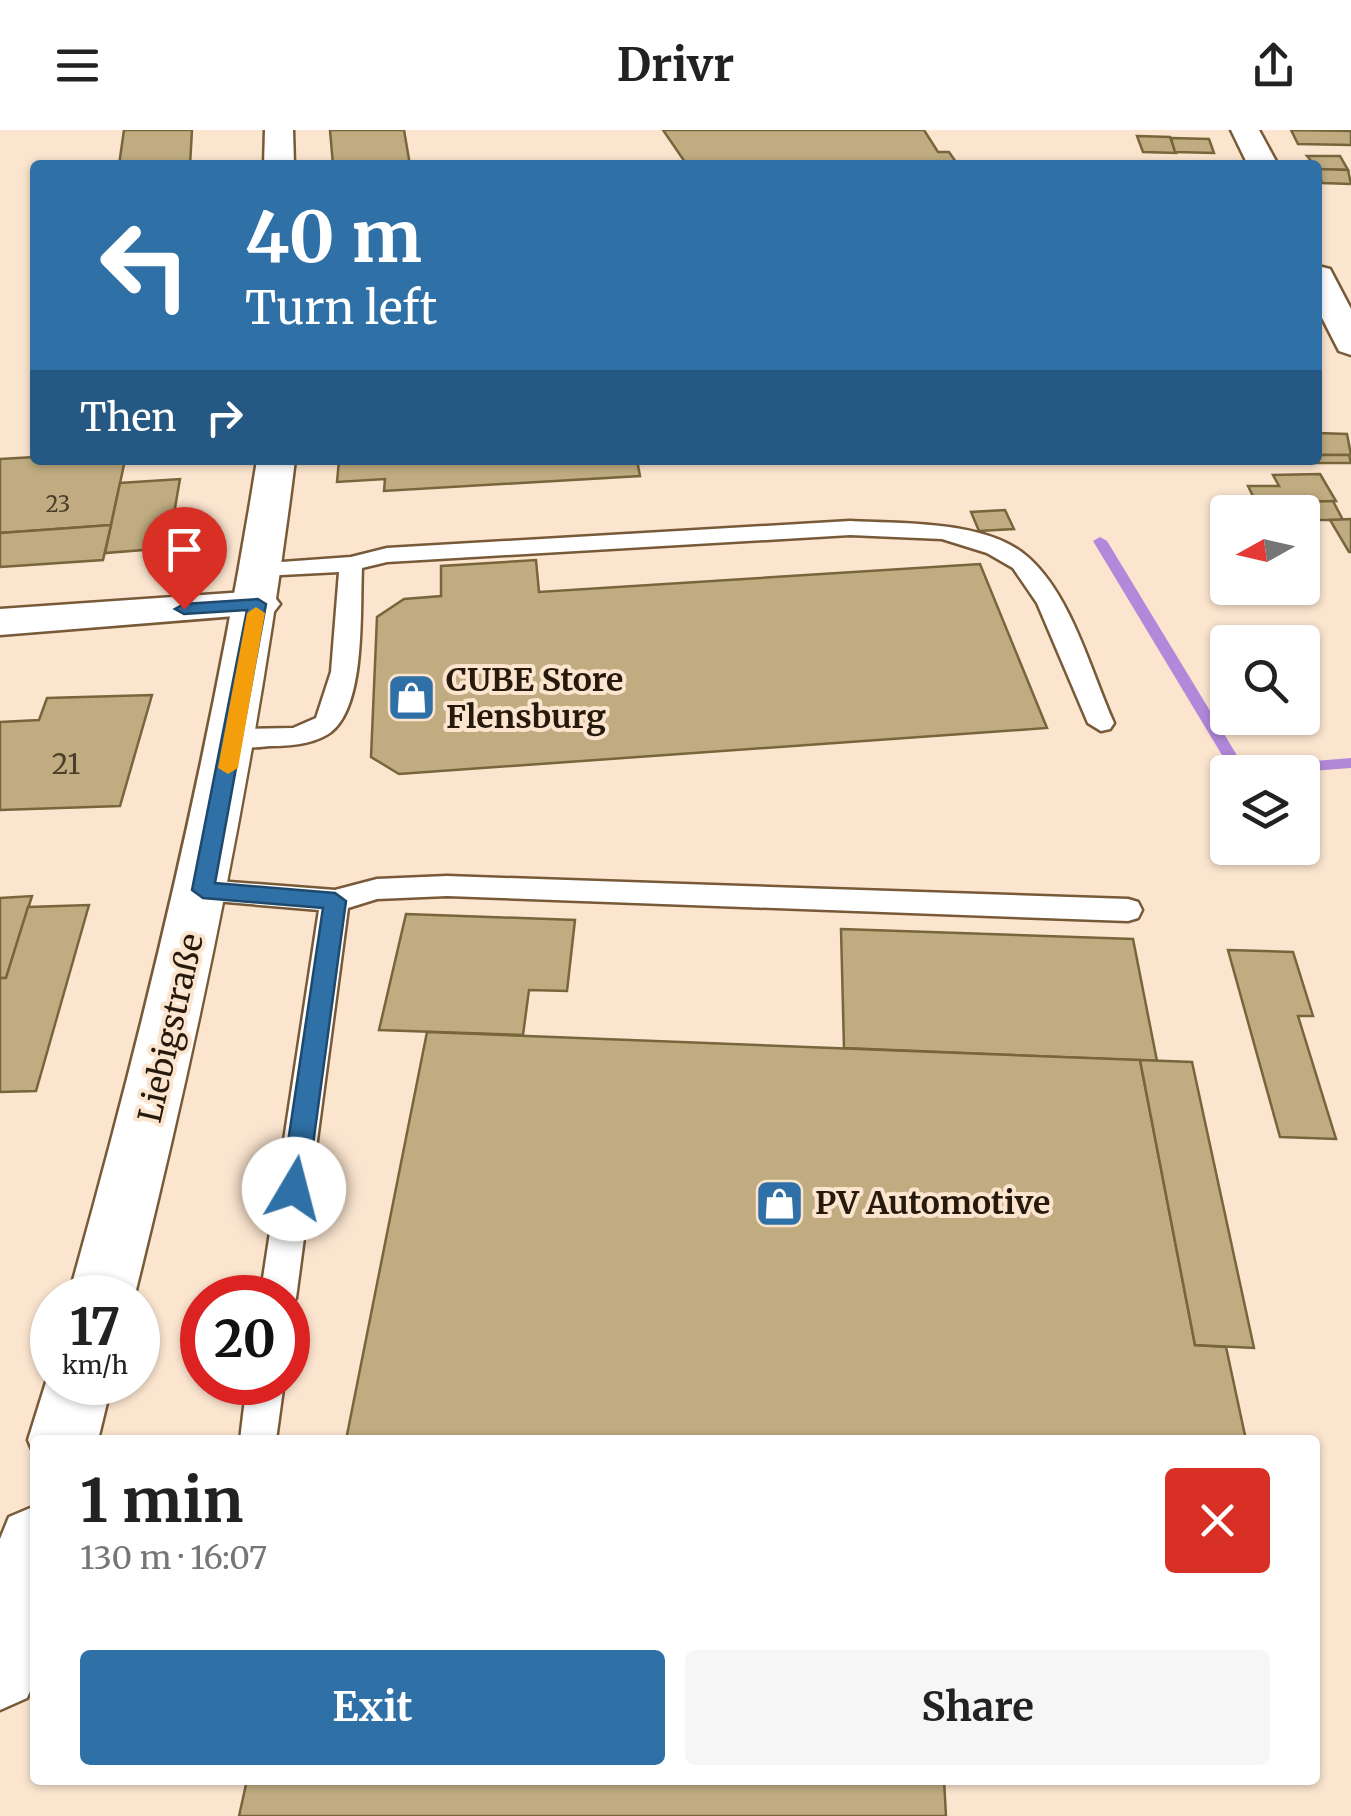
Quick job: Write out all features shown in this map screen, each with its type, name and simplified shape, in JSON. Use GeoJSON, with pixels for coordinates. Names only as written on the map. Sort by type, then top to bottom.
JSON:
{"type":"FeatureCollection","features":[{"type":"Feature","properties":{"kind":"street"},"geometry":{"type":"LineString","coordinates":[[279,130],[279,160]]}},
{"type":"Feature","properties":{"kind":"street"},"geometry":{"type":"LineString","coordinates":[[1245,130],[1260,160]]}},
{"type":"Feature","properties":{"kind":"street"},"geometry":{"type":"LineString","coordinates":[[1322,284],[1351,344]]}},
{"type":"Feature","properties":{"kind":"street","name":"Liebigstraße"},"geometry":{"type":"LineString","coordinates":[[107,1275],[154,1101],[203,890],[260,586],[275,465]]}},
{"type":"Feature","properties":{"kind":"street"},"geometry":{"type":"LineString","coordinates":[[0,622],[260,586]]}},
{"type":"Feature","properties":{"kind":"street"},"geometry":{"type":"LineString","coordinates":[[64,1435],[72,1405]]}},
{"type":"Feature","properties":{"kind":"street"},"geometry":{"type":"LineString","coordinates":[[0,1670],[30,1561]]}},
{"type":"Feature","properties":{"kind":"lane"},"geometry":{"type":"LineString","coordinates":[[260,586],[387,555],[831,529],[944,532],[994,548],[1020,563],[1049,603],[1101,723]]}},
{"type":"Feature","properties":{"kind":"lane"},"geometry":{"type":"LineString","coordinates":[[233,738],[298,735],[324,724],[339,701],[351,564]]}},
{"type":"Feature","properties":{"kind":"lane"},"geometry":{"type":"LineString","coordinates":[[203,890],[335,901],[376,889],[447,886],[1128,910]]}},
{"type":"Feature","properties":{"kind":"lane"},"geometry":{"type":"LineString","coordinates":[[281,1275],[335,901]]}},
{"type":"Feature","properties":{"kind":"lane"},"geometry":{"type":"LineString","coordinates":[[258,1435],[263,1405]]}},
{"type":"Feature","properties":{"kind":"building"},"geometry":{"type":"Polygon","coordinates":[[[124,130],[192,130],[190,160],[120,160],[124,130]]]}},
{"type":"Feature","properties":{"kind":"building"},"geometry":{"type":"Polygon","coordinates":[[[330,130],[404,130],[409,160],[333,160],[330,130]]]}},
{"type":"Feature","properties":{"kind":"building"},"geometry":{"type":"Polygon","coordinates":[[[663,130],[924,130],[938,152],[949,152],[955,160],[684,160],[663,130]]]}},
{"type":"Feature","properties":{"kind":"building"},"geometry":{"type":"Polygon","coordinates":[[[1291,130],[1351,131],[1351,145],[1298,144],[1291,130]]]}},
{"type":"Feature","properties":{"kind":"building"},"geometry":{"type":"Polygon","coordinates":[[[1137,136],[1170,137],[1176,153],[1143,152],[1137,136]]]}},
{"type":"Feature","properties":{"kind":"building"},"geometry":{"type":"Polygon","coordinates":[[[1171,138],[1209,139],[1214,153],[1175,152],[1171,138]]]}},
{"type":"Feature","properties":{"kind":"building"},"geometry":{"type":"Polygon","coordinates":[[[1307,156],[1340,156],[1348,170],[1322,169],[1322,160],[1307,156]]]}},
{"type":"Feature","properties":{"kind":"building"},"geometry":{"type":"Polygon","coordinates":[[[1322,169],[1348,170],[1351,184],[1322,183],[1322,169]]]}},
{"type":"Feature","properties":{"kind":"building"},"geometry":{"type":"Polygon","coordinates":[[[1322,433],[1347,434],[1351,455],[1322,455],[1322,433]]]}},
{"type":"Feature","properties":{"kind":"building"},"geometry":{"type":"Polygon","coordinates":[[[1322,455],[1349,455],[1351,463],[1322,463],[1322,455]]]}},
{"type":"Feature","properties":{"kind":"building"},"geometry":{"type":"Polygon","coordinates":[[[30,457],[30,465],[124,465],[111,525],[0,533],[0,459],[30,457]]]}},
{"type":"Feature","properties":{"kind":"building"},"geometry":{"type":"Polygon","coordinates":[[[339,465],[638,465],[640,476],[384,491],[385,479],[337,482],[339,465]]]}},
{"type":"Feature","properties":{"kind":"building"},"geometry":{"type":"Polygon","coordinates":[[[1320,474],[1336,501],[1320,501],[1320,495],[1252,495],[1248,486],[1279,486],[1273,475],[1320,474]]]}},
{"type":"Feature","properties":{"kind":"building"},"geometry":{"type":"Polygon","coordinates":[[[180,479],[168,548],[105,553],[120,483],[180,479]]]}},
{"type":"Feature","properties":{"kind":"building"},"geometry":{"type":"Polygon","coordinates":[[[1320,501],[1333,501],[1343,520],[1320,520],[1320,501]]]}},
{"type":"Feature","properties":{"kind":"building"},"geometry":{"type":"Polygon","coordinates":[[[1005,510],[1014,529],[979,531],[971,512],[1005,510]]]}},
{"type":"Feature","properties":{"kind":"building"},"geometry":{"type":"Polygon","coordinates":[[[1351,519],[1351,552],[1349,552],[1330,520],[1351,519]]]}},
{"type":"Feature","properties":{"kind":"building"},"geometry":{"type":"Polygon","coordinates":[[[111,525],[103,560],[0,567],[0,533],[111,525]]]}},
{"type":"Feature","properties":{"kind":"building"},"geometry":{"type":"Polygon","coordinates":[[[536,560],[539,592],[980,564],[1047,728],[399,774],[371,757],[377,617],[404,599],[441,596],[441,566],[536,560]]]}},
{"type":"Feature","properties":{"kind":"building"},"geometry":{"type":"Polygon","coordinates":[[[152,695],[120,806],[0,810],[0,722],[39,720],[47,698],[152,695]]]}},
{"type":"Feature","properties":{"kind":"building"},"geometry":{"type":"Polygon","coordinates":[[[32,896],[6,978],[0,978],[0,898],[32,896]]]}},
{"type":"Feature","properties":{"kind":"building"},"geometry":{"type":"Polygon","coordinates":[[[89,905],[36,1091],[0,1092],[0,978],[6,978],[28,907],[89,905]]]}},
{"type":"Feature","properties":{"kind":"building"},"geometry":{"type":"Polygon","coordinates":[[[406,914],[575,920],[567,991],[529,990],[523,1035],[379,1030],[406,914]]]}},
{"type":"Feature","properties":{"kind":"building"},"geometry":{"type":"Polygon","coordinates":[[[841,929],[1133,939],[1157,1061],[844,1048],[841,929]]]}},
{"type":"Feature","properties":{"kind":"building"},"geometry":{"type":"Polygon","coordinates":[[[1228,950],[1293,952],[1313,1016],[1298,1016],[1336,1139],[1280,1137],[1228,950]]]}},
{"type":"Feature","properties":{"kind":"building","name":"PV Automotive"},"geometry":{"type":"Polygon","coordinates":[[[427,1032],[1140,1060],[1195,1345],[1226,1347],[1245,1435],[347,1435],[427,1032]]]}},
{"type":"Feature","properties":{"kind":"building"},"geometry":{"type":"Polygon","coordinates":[[[1140,1060],[1192,1062],[1254,1348],[1195,1345],[1140,1060]]]}},
{"type":"Feature","properties":{"kind":"building"},"geometry":{"type":"Polygon","coordinates":[[[246,1785],[944,1785],[946,1816],[239,1816],[246,1785]]]}},
{"type":"Feature","properties":{"kind":"waterway"},"geometry":{"type":"LineString","coordinates":[[1100,541],[1233,761],[1252,771],[1351,763]]}},
{"type":"Feature","properties":{"kind":"slow traffic"},"geometry":{"type":"LineString","coordinates":[[228,768],[256,613]]}},
{"type":"Feature","properties":{"kind":"place","name":"CUBE Store Flensburg"},"geometry":{"type":"Point","coordinates":[411,698]}},
{"type":"Feature","properties":{"kind":"place","name":"PV Automotive"},"geometry":{"type":"Point","coordinates":[780,1203]}},
{"type":"Feature","properties":{"kind":"route"},"geometry":{"type":"LineString","coordinates":[[184,609],[258,604],[203,890],[335,901],[294,1189]]}}]}
